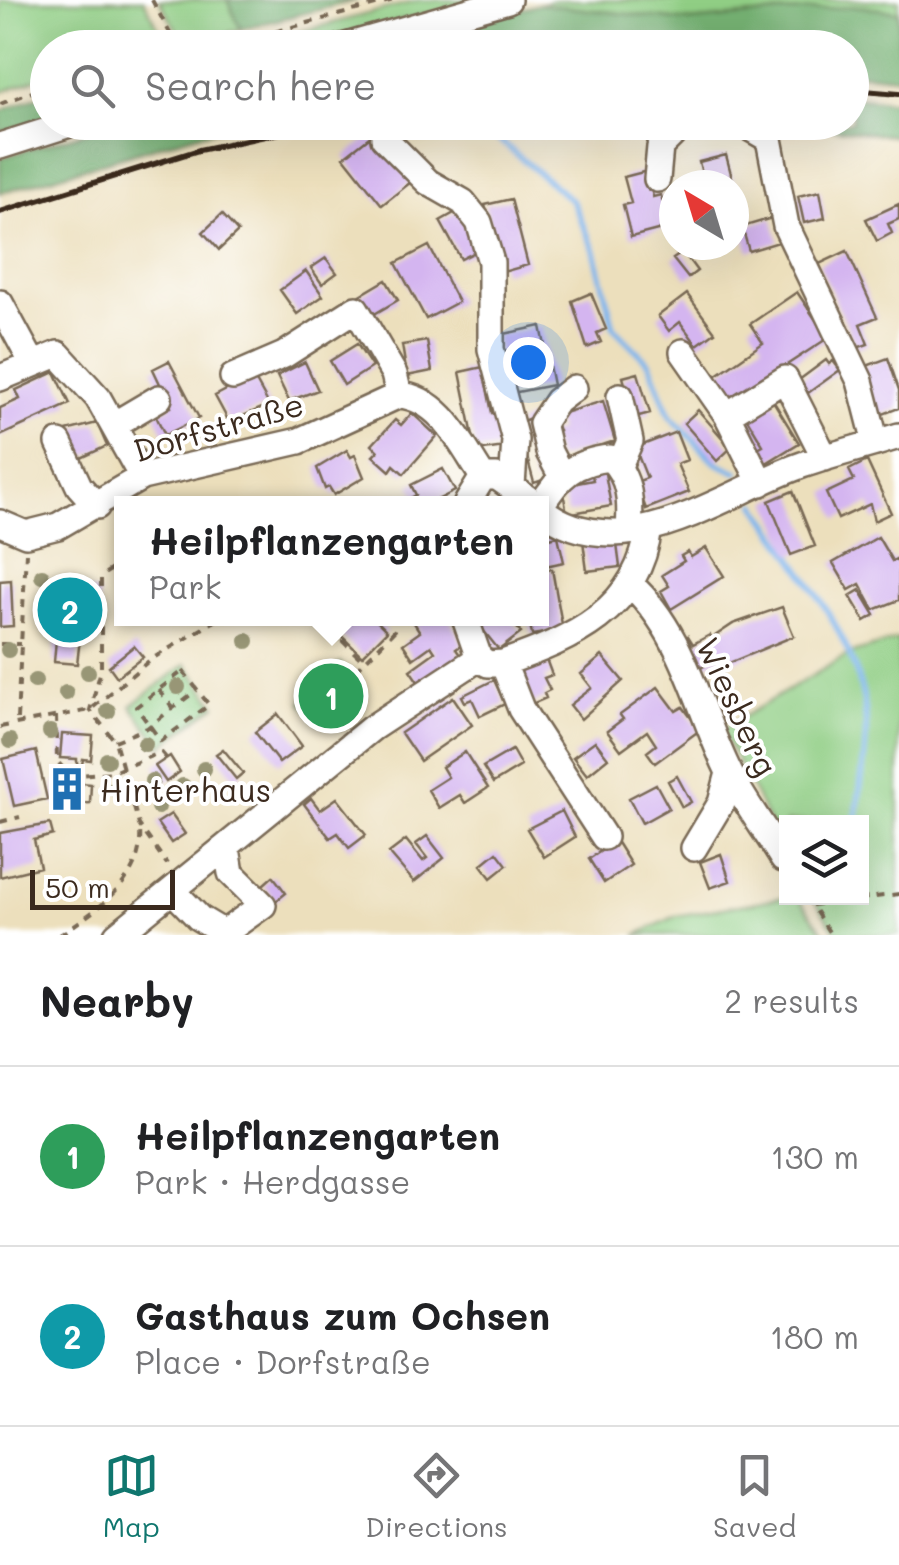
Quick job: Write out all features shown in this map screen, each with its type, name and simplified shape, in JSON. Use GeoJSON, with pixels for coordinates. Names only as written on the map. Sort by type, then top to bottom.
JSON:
{"type":"FeatureCollection","features":[{"type":"Feature","properties":{"kind":"street"},"geometry":{"type":"LineString","coordinates":[[402,30],[508,0]]}},
{"type":"Feature","properties":{"kind":"street"},"geometry":{"type":"LineString","coordinates":[[0,146],[30,137]]}},
{"type":"Feature","properties":{"kind":"street"},"geometry":{"type":"LineString","coordinates":[[386,140],[428,182],[463,202],[479,222],[490,262],[492,349],[514,440],[512,486]]}},
{"type":"Feature","properties":{"kind":"street"},"geometry":{"type":"LineString","coordinates":[[657,179],[660,147],[668,140]]}},
{"type":"Feature","properties":{"kind":"street"},"geometry":{"type":"LineString","coordinates":[[549,518],[590,531],[639,529],[675,522],[760,482],[888,440],[835,320],[786,226],[770,140]]}},
{"type":"Feature","properties":{"kind":"street"},"geometry":{"type":"LineString","coordinates":[[0,302],[33,364]]}},
{"type":"Feature","properties":{"kind":"street"},"geometry":{"type":"LineString","coordinates":[[233,378],[284,355],[356,309],[394,374],[399,395],[426,403],[448,424],[483,477]]}},
{"type":"Feature","properties":{"kind":"street"},"geometry":{"type":"LineString","coordinates":[[683,352],[726,415],[760,482]]}},
{"type":"Feature","properties":{"kind":"street"},"geometry":{"type":"LineString","coordinates":[[0,378],[58,354],[76,371],[115,424],[142,476]]}},
{"type":"Feature","properties":{"kind":"street"},"geometry":{"type":"LineString","coordinates":[[726,415],[785,379],[825,458]]}},
{"type":"Feature","properties":{"kind":"street"},"geometry":{"type":"LineString","coordinates":[[562,477],[548,452],[542,424],[557,400],[574,388]]}},
{"type":"Feature","properties":{"kind":"street","name":"Dorfstraße"},"geometry":{"type":"LineString","coordinates":[[26,534],[58,526],[142,476],[299,442],[399,395]]}},
{"type":"Feature","properties":{"kind":"street"},"geometry":{"type":"LineString","coordinates":[[619,466],[630,440],[620,396]]}},
{"type":"Feature","properties":{"kind":"street"},"geometry":{"type":"LineString","coordinates":[[115,424],[160,398]]}},
{"type":"Feature","properties":{"kind":"street"},"geometry":{"type":"LineString","coordinates":[[59,443],[79,486],[97,506]]}},
{"type":"Feature","properties":{"kind":"street"},"geometry":{"type":"LineString","coordinates":[[118,935],[372,728],[491,660],[602,618],[630,584],[646,548],[619,466],[610,458],[583,460],[562,477],[549,508]]}},
{"type":"Feature","properties":{"kind":"street"},"geometry":{"type":"LineString","coordinates":[[483,477],[496,477],[524,496]]}},
{"type":"Feature","properties":{"kind":"street"},"geometry":{"type":"LineString","coordinates":[[472,496],[483,477]]}},
{"type":"Feature","properties":{"kind":"street"},"geometry":{"type":"LineString","coordinates":[[0,523],[26,534]]}},
{"type":"Feature","properties":{"kind":"street","name":"Wiesberg"},"geometry":{"type":"LineString","coordinates":[[630,584],[648,600],[675,647],[730,773],[779,853]]}},
{"type":"Feature","properties":{"kind":"street"},"geometry":{"type":"LineString","coordinates":[[470,626],[604,836]]}},
{"type":"Feature","properties":{"kind":"street"},"geometry":{"type":"LineString","coordinates":[[694,848],[721,802],[730,773]]}},
{"type":"Feature","properties":{"kind":"street"},"geometry":{"type":"LineString","coordinates":[[177,888],[199,918],[224,933],[263,905],[231,873],[227,848]]}},
{"type":"Feature","properties":{"kind":"path"},"geometry":{"type":"LineString","coordinates":[[152,0],[168,30]]}},
{"type":"Feature","properties":{"kind":"path"},"geometry":{"type":"LineString","coordinates":[[282,30],[394,0]]}},
{"type":"Feature","properties":{"kind":"path"},"geometry":{"type":"LineString","coordinates":[[0,104],[30,93]]}},
{"type":"Feature","properties":{"kind":"path"},"geometry":{"type":"LineString","coordinates":[[17,721],[26,534]]}},
{"type":"Feature","properties":{"kind":"path"},"geometry":{"type":"LineString","coordinates":[[90,710],[101,670],[101,576],[112,569]]}},
{"type":"Feature","properties":{"kind":"path"},"geometry":{"type":"LineString","coordinates":[[0,727],[90,710],[150,660],[207,626]]}},
{"type":"Feature","properties":{"kind":"path"},"geometry":{"type":"LineString","coordinates":[[327,626],[364,662]]}},
{"type":"Feature","properties":{"kind":"path"},"geometry":{"type":"LineString","coordinates":[[318,708],[395,626]]}},
{"type":"Feature","properties":{"kind":"path"},"geometry":{"type":"LineString","coordinates":[[0,644],[21,644]]}},
{"type":"Feature","properties":{"kind":"path"},"geometry":{"type":"LineString","coordinates":[[340,665],[350,678],[359,690],[321,721],[316,704],[310,709],[304,702],[340,665]]}},
{"type":"Feature","properties":{"kind":"path"},"geometry":{"type":"LineString","coordinates":[[183,671],[197,690],[209,705],[162,740],[136,707],[183,671]]}},
{"type":"Feature","properties":{"kind":"path"},"geometry":{"type":"LineString","coordinates":[[322,683],[340,705]]}},
{"type":"Feature","properties":{"kind":"path"},"geometry":{"type":"LineString","coordinates":[[158,690],[172,708]]}},
{"type":"Feature","properties":{"kind":"path"},"geometry":{"type":"LineString","coordinates":[[115,741],[150,726],[197,690]]}},
{"type":"Feature","properties":{"kind":"path"},"geometry":{"type":"LineString","coordinates":[[60,935],[101,907],[130,876],[141,848],[126,768],[115,741],[90,710]]}},
{"type":"Feature","properties":{"kind":"path"},"geometry":{"type":"LineString","coordinates":[[56,714],[56,755],[64,772],[78,778],[126,768],[160,752],[166,759]]}},
{"type":"Feature","properties":{"kind":"path"},"geometry":{"type":"LineString","coordinates":[[0,822],[20,817]]}},
{"type":"Feature","properties":{"kind":"path"},"geometry":{"type":"LineString","coordinates":[[139,825],[177,888]]}},
{"type":"Feature","properties":{"kind":"path"},"geometry":{"type":"LineString","coordinates":[[869,898],[899,894]]}},
{"type":"Feature","properties":{"kind":"path"},"geometry":{"type":"LineString","coordinates":[[812,905],[831,935]]}},
{"type":"Feature","properties":{"kind":"green space"},"geometry":{"type":"Polygon","coordinates":[[[0,0],[144,0],[159,30],[30,30],[30,82],[0,93],[0,0]]]}},
{"type":"Feature","properties":{"kind":"green space"},"geometry":{"type":"Polygon","coordinates":[[[159,0],[227,0],[241,29],[238,30],[177,30],[159,0]]]}},
{"type":"Feature","properties":{"kind":"green space"},"geometry":{"type":"Polygon","coordinates":[[[227,0],[358,0],[241,29],[227,0]]]}},
{"type":"Feature","properties":{"kind":"green space"},"geometry":{"type":"Polygon","coordinates":[[[419,0],[479,0],[366,30],[307,30],[419,0]]]}},
{"type":"Feature","properties":{"kind":"green space"},"geometry":{"type":"Polygon","coordinates":[[[554,0],[899,0],[899,12],[857,6],[689,21],[539,4],[554,0]]]}},
{"type":"Feature","properties":{"kind":"green space"},"geometry":{"type":"Polygon","coordinates":[[[539,4],[689,21],[857,6],[899,12],[899,77],[869,74],[869,30],[447,30],[539,4]]]}},
{"type":"Feature","properties":{"kind":"green space"},"geometry":{"type":"Polygon","coordinates":[[[869,99],[899,102],[899,137],[869,133],[869,99]]]}},
{"type":"Feature","properties":{"kind":"green space"},"geometry":{"type":"Polygon","coordinates":[[[30,100],[30,123],[0,133],[0,111],[30,100]]]}},
{"type":"Feature","properties":{"kind":"green space"},"geometry":{"type":"Polygon","coordinates":[[[59,140],[178,140],[0,193],[0,158],[59,140]]]}},
{"type":"Feature","properties":{"kind":"green space"},"geometry":{"type":"Polygon","coordinates":[[[899,639],[899,935],[838,935],[818,905],[869,905],[869,815],[779,815],[779,840],[721,730],[849,654],[899,639]]]}},
{"type":"Feature","properties":{"kind":"green space"},"geometry":{"type":"Polygon","coordinates":[[[340,663],[361,690],[320,723],[302,702],[340,663]]]}},
{"type":"Feature","properties":{"kind":"green space"},"geometry":{"type":"Polygon","coordinates":[[[186,664],[216,705],[162,746],[131,706],[186,664]]]}},
{"type":"Feature","properties":{"kind":"green space"},"geometry":{"type":"Polygon","coordinates":[[[779,898],[779,905],[803,905],[826,935],[636,935],[676,916],[779,898]]]}},
{"type":"Feature","properties":{"kind":"building"},"geometry":{"type":"Polygon","coordinates":[[[365,140],[378,140],[411,182],[382,205],[344,157],[365,140]]]}},
{"type":"Feature","properties":{"kind":"building"},"geometry":{"type":"Polygon","coordinates":[[[726,155],[730,170],[701,170],[699,162],[726,155]]]}},
{"type":"Feature","properties":{"kind":"building"},"geometry":{"type":"Polygon","coordinates":[[[647,171],[653,197],[659,196],[659,230],[631,237],[623,205],[631,203],[624,177],[647,171]]]}},
{"type":"Feature","properties":{"kind":"building"},"geometry":{"type":"Polygon","coordinates":[[[820,191],[825,218],[804,223],[798,196],[820,191]]]}},
{"type":"Feature","properties":{"kind":"building"},"geometry":{"type":"Polygon","coordinates":[[[511,199],[528,265],[503,272],[485,205],[511,199]]]}},
{"type":"Feature","properties":{"kind":"building"},"geometry":{"type":"Polygon","coordinates":[[[899,204],[899,219],[888,224],[892,233],[877,241],[866,219],[899,204]]]}},
{"type":"Feature","properties":{"kind":"building"},"geometry":{"type":"Polygon","coordinates":[[[458,211],[479,250],[461,259],[440,221],[458,211]]]}},
{"type":"Feature","properties":{"kind":"building"},"geometry":{"type":"Polygon","coordinates":[[[222,214],[238,232],[219,250],[203,232],[222,214]]]}},
{"type":"Feature","properties":{"kind":"building"},"geometry":{"type":"Polygon","coordinates":[[[772,218],[779,242],[749,251],[749,225],[772,218]]]}},
{"type":"Feature","properties":{"kind":"building"},"geometry":{"type":"Polygon","coordinates":[[[429,246],[458,302],[426,319],[396,263],[429,246]]]}},
{"type":"Feature","properties":{"kind":"building"},"geometry":{"type":"Polygon","coordinates":[[[847,251],[877,317],[860,324],[868,344],[857,348],[819,264],[847,251]]]}},
{"type":"Feature","properties":{"kind":"building"},"geometry":{"type":"Polygon","coordinates":[[[326,258],[337,273],[322,284],[311,268],[326,258]]]}},
{"type":"Feature","properties":{"kind":"building"},"geometry":{"type":"Polygon","coordinates":[[[674,260],[689,260],[697,271],[688,278],[674,260]]]}},
{"type":"Feature","properties":{"kind":"building"},"geometry":{"type":"Polygon","coordinates":[[[306,271],[323,296],[297,314],[280,290],[306,271]]]}},
{"type":"Feature","properties":{"kind":"building"},"geometry":{"type":"Polygon","coordinates":[[[386,280],[398,300],[371,316],[359,296],[386,280]]]}},
{"type":"Feature","properties":{"kind":"building"},"geometry":{"type":"Polygon","coordinates":[[[797,292],[828,338],[724,406],[707,382],[763,343],[750,324],[797,292]]]}},
{"type":"Feature","properties":{"kind":"building"},"geometry":{"type":"Polygon","coordinates":[[[591,293],[606,329],[597,333],[601,342],[587,348],[572,301],[591,293]]]}},
{"type":"Feature","properties":{"kind":"building"},"geometry":{"type":"Polygon","coordinates":[[[687,294],[715,332],[697,345],[680,322],[669,331],[658,316],[687,294]]]}},
{"type":"Feature","properties":{"kind":"building"},"geometry":{"type":"Polygon","coordinates":[[[541,326],[553,385],[507,394],[495,336],[541,326]]]}},
{"type":"Feature","properties":{"kind":"building"},"geometry":{"type":"Polygon","coordinates":[[[427,341],[432,371],[407,376],[402,345],[427,341]]]}},
{"type":"Feature","properties":{"kind":"building"},"geometry":{"type":"Polygon","coordinates":[[[357,344],[372,367],[344,385],[330,361],[357,344]]]}},
{"type":"Feature","properties":{"kind":"building"},"geometry":{"type":"Polygon","coordinates":[[[888,358],[899,390],[899,408],[878,416],[861,368],[888,358]]]}},
{"type":"Feature","properties":{"kind":"building"},"geometry":{"type":"Polygon","coordinates":[[[826,360],[829,364],[833,361],[840,370],[808,393],[799,380],[826,360]]]}},
{"type":"Feature","properties":{"kind":"building"},"geometry":{"type":"Polygon","coordinates":[[[169,361],[199,418],[165,435],[155,414],[171,407],[153,369],[169,361]]]}},
{"type":"Feature","properties":{"kind":"building"},"geometry":{"type":"Polygon","coordinates":[[[305,362],[318,390],[289,401],[277,376],[305,362]]]}},
{"type":"Feature","properties":{"kind":"building"},"geometry":{"type":"Polygon","coordinates":[[[483,367],[492,413],[503,410],[505,447],[476,451],[460,372],[483,367]]]}},
{"type":"Feature","properties":{"kind":"building"},"geometry":{"type":"Polygon","coordinates":[[[55,372],[70,404],[0,436],[0,408],[20,399],[16,390],[55,372]]]}},
{"type":"Feature","properties":{"kind":"building"},"geometry":{"type":"Polygon","coordinates":[[[638,373],[650,413],[635,417],[623,377],[638,373]]]}},
{"type":"Feature","properties":{"kind":"building"},"geometry":{"type":"Polygon","coordinates":[[[253,376],[269,405],[229,422],[215,396],[253,376]]]}},
{"type":"Feature","properties":{"kind":"building"},"geometry":{"type":"Polygon","coordinates":[[[772,399],[799,443],[758,468],[749,453],[763,445],[745,415],[772,399]]]}},
{"type":"Feature","properties":{"kind":"building"},"geometry":{"type":"Polygon","coordinates":[[[603,401],[615,441],[557,459],[549,434],[559,431],[554,416],[603,401]]]}},
{"type":"Feature","properties":{"kind":"building"},"geometry":{"type":"Polygon","coordinates":[[[698,410],[731,448],[717,461],[684,423],[698,410]]]}},
{"type":"Feature","properties":{"kind":"building"},"geometry":{"type":"Polygon","coordinates":[[[412,413],[437,436],[404,474],[394,465],[390,471],[373,456],[378,451],[372,445],[395,420],[401,425],[412,413]]]}},
{"type":"Feature","properties":{"kind":"building"},"geometry":{"type":"Polygon","coordinates":[[[530,418],[552,477],[534,483],[518,423],[530,418]]]}},
{"type":"Feature","properties":{"kind":"building"},"geometry":{"type":"Polygon","coordinates":[[[97,423],[107,446],[79,459],[66,431],[97,423]]]}},
{"type":"Feature","properties":{"kind":"building"},"geometry":{"type":"Polygon","coordinates":[[[676,432],[687,460],[677,464],[689,492],[646,509],[636,482],[647,478],[635,448],[676,432]]]}},
{"type":"Feature","properties":{"kind":"building"},"geometry":{"type":"Polygon","coordinates":[[[347,450],[351,457],[355,455],[364,477],[334,495],[329,487],[325,489],[317,468],[347,450]]]}},
{"type":"Feature","properties":{"kind":"building"},"geometry":{"type":"Polygon","coordinates":[[[867,461],[891,513],[874,521],[870,504],[838,519],[826,493],[854,480],[849,470],[867,461]]]}},
{"type":"Feature","properties":{"kind":"building"},"geometry":{"type":"Polygon","coordinates":[[[604,468],[611,506],[567,514],[562,486],[593,480],[591,470],[604,468]]]}},
{"type":"Feature","properties":{"kind":"building"},"geometry":{"type":"Polygon","coordinates":[[[443,469],[455,491],[445,496],[414,496],[411,485],[443,469]]]}},
{"type":"Feature","properties":{"kind":"building"},"geometry":{"type":"Polygon","coordinates":[[[793,491],[815,546],[791,555],[769,501],[793,491]]]}},
{"type":"Feature","properties":{"kind":"building"},"geometry":{"type":"Polygon","coordinates":[[[558,536],[564,562],[549,565],[549,538],[558,536]]]}},
{"type":"Feature","properties":{"kind":"building"},"geometry":{"type":"Polygon","coordinates":[[[616,537],[620,567],[587,571],[583,541],[616,537]]]}},
{"type":"Feature","properties":{"kind":"building"},"geometry":{"type":"Polygon","coordinates":[[[878,537],[892,561],[896,559],[899,565],[899,600],[874,610],[860,584],[849,590],[833,563],[878,537]]]}},
{"type":"Feature","properties":{"kind":"building"},"geometry":{"type":"Polygon","coordinates":[[[706,548],[724,576],[671,609],[661,591],[669,586],[662,575],[684,561],[681,556],[688,552],[691,557],[706,548]]]}},
{"type":"Feature","properties":{"kind":"building"},"geometry":{"type":"Polygon","coordinates":[[[552,569],[563,630],[532,635],[530,626],[549,626],[552,569]]]}},
{"type":"Feature","properties":{"kind":"building"},"geometry":{"type":"Polygon","coordinates":[[[11,580],[13,626],[0,627],[0,581],[11,580]]]}},
{"type":"Feature","properties":{"kind":"building"},"geometry":{"type":"Polygon","coordinates":[[[46,587],[99,592],[95,631],[81,630],[77,664],[54,662],[57,628],[42,627],[46,587]]]}},
{"type":"Feature","properties":{"kind":"building"},"geometry":{"type":"Polygon","coordinates":[[[860,590],[875,615],[865,621],[850,596],[860,590]]]}},
{"type":"Feature","properties":{"kind":"building"},"geometry":{"type":"Polygon","coordinates":[[[782,607],[794,636],[727,664],[722,656],[697,670],[680,640],[688,636],[693,644],[710,635],[712,638],[733,624],[782,607]]]}},
{"type":"Feature","properties":{"kind":"building"},"geometry":{"type":"Polygon","coordinates":[[[331,626],[382,626],[387,631],[362,656],[331,626]]]}},
{"type":"Feature","properties":{"kind":"building"},"geometry":{"type":"Polygon","coordinates":[[[416,626],[453,626],[463,644],[456,649],[462,658],[421,686],[410,670],[435,652],[431,646],[413,659],[403,644],[420,632],[416,626]]]}},
{"type":"Feature","properties":{"kind":"building"},"geometry":{"type":"Polygon","coordinates":[[[480,626],[516,626],[521,633],[499,650],[480,626]]]}},
{"type":"Feature","properties":{"kind":"building"},"geometry":{"type":"Polygon","coordinates":[[[134,646],[143,657],[117,677],[109,666],[134,646]]]}},
{"type":"Feature","properties":{"kind":"building"},"geometry":{"type":"Polygon","coordinates":[[[602,656],[623,681],[581,719],[570,705],[592,688],[581,674],[602,656]]]}},
{"type":"Feature","properties":{"kind":"building"},"geometry":{"type":"Polygon","coordinates":[[[546,659],[552,675],[544,678],[550,690],[544,693],[546,698],[532,704],[518,670],[546,659]]]}},
{"type":"Feature","properties":{"kind":"building"},"geometry":{"type":"Polygon","coordinates":[[[494,680],[505,704],[480,716],[472,699],[465,702],[462,696],[494,680]]]}},
{"type":"Feature","properties":{"kind":"building"},"geometry":{"type":"Polygon","coordinates":[[[658,687],[676,711],[683,707],[700,730],[655,763],[647,752],[656,745],[647,731],[621,750],[607,731],[623,719],[620,715],[658,687]]]}},
{"type":"Feature","properties":{"kind":"building"},"geometry":{"type":"Polygon","coordinates":[[[453,697],[472,725],[420,761],[401,733],[453,697]]]}},
{"type":"Feature","properties":{"kind":"building"},"geometry":{"type":"Polygon","coordinates":[[[278,714],[302,746],[279,763],[255,732],[278,714]]]}},
{"type":"Feature","properties":{"kind":"building"},"geometry":{"type":"Polygon","coordinates":[[[62,734],[93,736],[91,760],[83,759],[82,765],[77,764],[77,759],[60,758],[62,734]]]}},
{"type":"Feature","properties":{"kind":"building"},"geometry":{"type":"Polygon","coordinates":[[[595,741],[608,758],[587,775],[573,757],[595,741]]]}},
{"type":"Feature","properties":{"kind":"building"},"geometry":{"type":"Polygon","coordinates":[[[223,749],[243,773],[236,779],[216,754],[223,749]]]}},
{"type":"Feature","properties":{"kind":"building"},"geometry":{"type":"Polygon","coordinates":[[[512,750],[521,766],[493,783],[483,767],[512,750]]]}},
{"type":"Feature","properties":{"kind":"building"},"geometry":{"type":"Polygon","coordinates":[[[36,751],[47,799],[14,806],[3,759],[36,751]]]}},
{"type":"Feature","properties":{"kind":"building"},"geometry":{"type":"Polygon","coordinates":[[[465,752],[488,788],[465,803],[460,795],[439,808],[428,790],[448,777],[442,767],[465,752]]]}},
{"type":"Feature","properties":{"kind":"building"},"geometry":{"type":"Polygon","coordinates":[[[170,756],[180,772],[166,782],[155,766],[170,756]]]}},
{"type":"Feature","properties":{"kind":"building"},"geometry":{"type":"Polygon","coordinates":[[[677,776],[691,802],[682,807],[668,781],[677,776]]]}},
{"type":"Feature","properties":{"kind":"building","name":"Hinterhaus"},"geometry":{"type":"Polygon","coordinates":[[[55,782],[80,783],[79,795],[83,783],[91,784],[90,803],[54,805],[55,782]]]}},
{"type":"Feature","properties":{"kind":"building"},"geometry":{"type":"Polygon","coordinates":[[[656,784],[669,808],[642,823],[629,798],[656,784]]]}},
{"type":"Feature","properties":{"kind":"building"},"geometry":{"type":"Polygon","coordinates":[[[311,798],[320,810],[337,798],[366,835],[349,848],[338,833],[330,838],[304,804],[311,798]]]}},
{"type":"Feature","properties":{"kind":"building"},"geometry":{"type":"Polygon","coordinates":[[[562,811],[575,837],[544,857],[527,829],[562,811]]]}},
{"type":"Feature","properties":{"kind":"building"},"geometry":{"type":"Polygon","coordinates":[[[171,814],[185,834],[171,843],[157,823],[171,814]]]}},
{"type":"Feature","properties":{"kind":"building"},"geometry":{"type":"Polygon","coordinates":[[[50,824],[53,835],[34,840],[40,867],[0,877],[0,833],[50,824]]]}},
{"type":"Feature","properties":{"kind":"building"},"geometry":{"type":"Polygon","coordinates":[[[427,836],[444,858],[414,882],[389,853],[406,840],[423,861],[427,858],[416,844],[427,836]]]}},
{"type":"Feature","properties":{"kind":"building"},"geometry":{"type":"Polygon","coordinates":[[[616,841],[631,865],[604,883],[589,859],[616,841]]]}},
{"type":"Feature","properties":{"kind":"building"},"geometry":{"type":"Polygon","coordinates":[[[497,852],[507,865],[491,878],[481,865],[497,852]]]}},
{"type":"Feature","properties":{"kind":"building"},"geometry":{"type":"Polygon","coordinates":[[[721,854],[730,881],[710,888],[700,862],[721,854]]]}},
{"type":"Feature","properties":{"kind":"building"},"geometry":{"type":"Polygon","coordinates":[[[273,876],[286,893],[276,901],[263,885],[273,876]]]}},
{"type":"Feature","properties":{"kind":"waterway"},"geometry":{"type":"LineString","coordinates":[[499,140],[572,201],[594,249],[614,328],[650,364],[670,416],[715,462],[737,472]]}},
{"type":"Feature","properties":{"kind":"waterway"},"geometry":{"type":"LineString","coordinates":[[756,504],[831,617],[854,666],[866,724],[857,815]]}},
{"type":"Feature","properties":{"kind":"railway"},"geometry":{"type":"LineString","coordinates":[[869,91],[899,94]]}},
{"type":"Feature","properties":{"kind":"railway"},"geometry":{"type":"LineString","coordinates":[[0,212],[199,150],[246,140]]}},
{"type":"Feature","properties":{"kind":"place","name":"Gasthaus zum Ochsen"},"geometry":{"type":"Point","coordinates":[70,610]}},
{"type":"Feature","properties":{"kind":"place","name":"Heilpflanzengarten"},"geometry":{"type":"Point","coordinates":[331,696]}},
{"type":"Feature","properties":{"kind":"place","name":"Hinterhaus"},"geometry":{"type":"Point","coordinates":[67,789]}}]}
